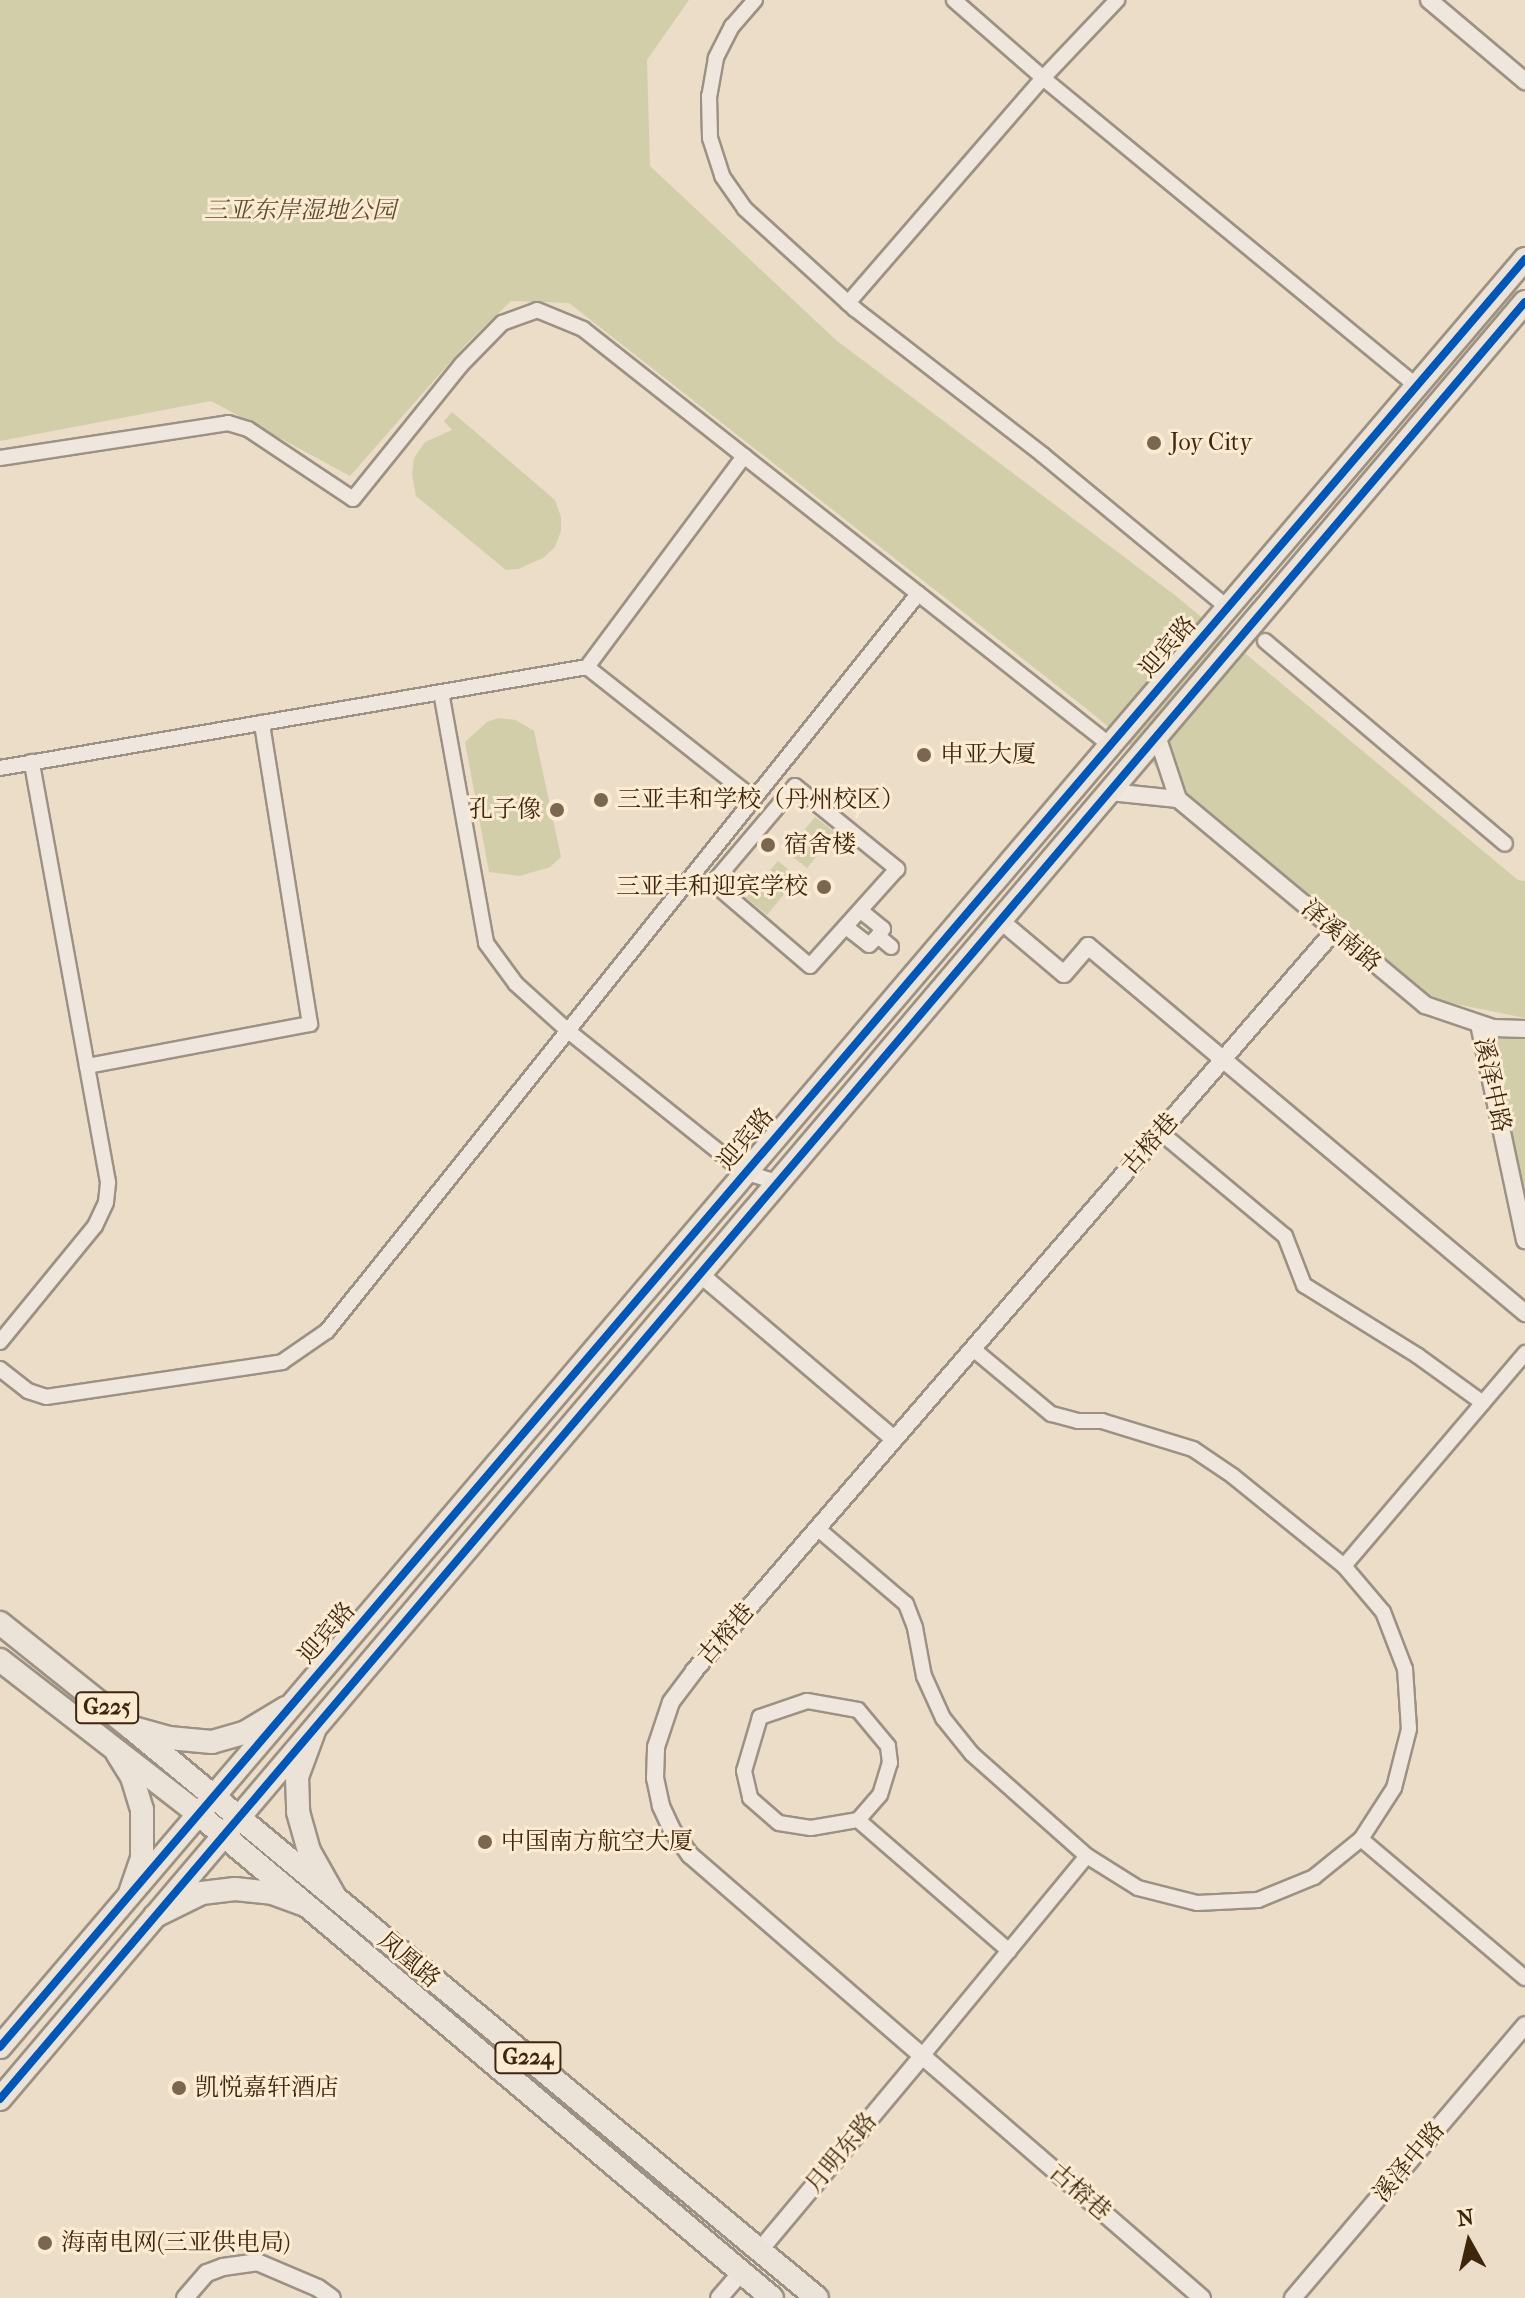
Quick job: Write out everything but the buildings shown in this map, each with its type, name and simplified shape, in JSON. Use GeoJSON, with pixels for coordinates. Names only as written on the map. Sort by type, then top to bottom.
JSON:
{"type":"FeatureCollection","features":[{"type":"Feature","properties":{"kind":"main road","name":"迎宾路"},"geometry":{"type":"LineString","coordinates":[[0,2047],[1525,259]]}},
{"type":"Feature","properties":{"kind":"main road","name":"迎宾路"},"geometry":{"type":"LineString","coordinates":[[0,2099],[1525,302]]}},
{"type":"Feature","properties":{"kind":"main road"},"geometry":{"type":"LineString","coordinates":[[772,1139],[797,1160]]}},
{"type":"Feature","properties":{"kind":"main road"},"geometry":{"type":"LineString","coordinates":[[726,1240],[744,1172]]}},
{"type":"Feature","properties":{"kind":"main road"},"geometry":{"type":"LineString","coordinates":[[706,1218],[722,1222],[726,1240]]}},
{"type":"Feature","properties":{"kind":"main road","name":"凤凰路"},"geometry":{"type":"LineString","coordinates":[[0,1623],[130,1727],[205,1805],[223,1835],[772,2298]]}},
{"type":"Feature","properties":{"kind":"main road","name":"凤凰路"},"geometry":{"type":"LineString","coordinates":[[0,1660],[115,1749],[205,1805],[238,1818],[817,2298]]}},
{"type":"Feature","properties":{"kind":"main road"},"geometry":{"type":"LineString","coordinates":[[130,1727],[169,1738],[212,1742],[246,1732],[291,1706]]}},
{"type":"Feature","properties":{"kind":"main road"},"geometry":{"type":"LineString","coordinates":[[314,1730],[297,1777],[298,1812],[309,1851],[335,1898]]}},
{"type":"Feature","properties":{"kind":"main road"},"geometry":{"type":"LineString","coordinates":[[115,1749],[132,1777],[142,1810],[142,1858],[130,1893]]}},
{"type":"Feature","properties":{"kind":"main road"},"geometry":{"type":"LineString","coordinates":[[154,1917],[202,1893],[235,1889],[272,1893],[307,1906]]}},
{"type":"Feature","properties":{"kind":"street"},"geometry":{"type":"LineString","coordinates":[[755,0],[732,26],[716,58],[709,96],[710,138],[722,176],[745,209],[848,303],[1043,455],[1228,608]]}},
{"type":"Feature","properties":{"kind":"street"},"geometry":{"type":"LineString","coordinates":[[954,0],[1043,78],[1417,386]]}},
{"type":"Feature","properties":{"kind":"street"},"geometry":{"type":"LineString","coordinates":[[848,303],[1043,78],[1117,0]]}},
{"type":"Feature","properties":{"kind":"street"},"geometry":{"type":"LineString","coordinates":[[1429,0],[1525,81]]}},
{"type":"Feature","properties":{"kind":"street"},"geometry":{"type":"LineString","coordinates":[[0,458],[213,422],[228,423],[248,429],[353,499],[461,365],[502,323],[537,310],[583,329],[1110,745]]}},
{"type":"Feature","properties":{"kind":"street"},"geometry":{"type":"LineString","coordinates":[[0,768],[587,667],[744,456]]}},
{"type":"Feature","properties":{"kind":"street"},"geometry":{"type":"LineString","coordinates":[[0,1369],[28,1391],[46,1397],[282,1362],[327,1331],[918,594]]}},
{"type":"Feature","properties":{"kind":"street"},"geometry":{"type":"LineString","coordinates":[[1265,641],[1505,844]]}},
{"type":"Feature","properties":{"kind":"street"},"geometry":{"type":"LineString","coordinates":[[587,667],[753,798]]}},
{"type":"Feature","properties":{"kind":"street"},"geometry":{"type":"LineString","coordinates":[[441,692],[486,943],[516,984],[567,1030],[744,1172],[777,1182]]}},
{"type":"Feature","properties":{"kind":"street"},"geometry":{"type":"LineString","coordinates":[[87,1066],[310,1024],[262,723]]}},
{"type":"Feature","properties":{"kind":"street"},"geometry":{"type":"LineString","coordinates":[[1110,792],[1178,799],[1157,736]]}},
{"type":"Feature","properties":{"kind":"street"},"geometry":{"type":"LineString","coordinates":[[0,1342],[95,1226],[106,1202],[108,1182],[32,762]]}},
{"type":"Feature","properties":{"kind":"street"},"geometry":{"type":"LineString","coordinates":[[795,786],[897,869],[861,911],[810,966],[712,881],[795,786]]}},
{"type":"Feature","properties":{"kind":"street","name":"泽溪南路"},"geometry":{"type":"LineString","coordinates":[[1178,799],[1425,1005],[1479,1024],[1525,1029]]}},
{"type":"Feature","properties":{"kind":"street"},"geometry":{"type":"LineString","coordinates":[[846,927],[869,945],[878,936],[883,929],[861,911]]}},
{"type":"Feature","properties":{"kind":"street"},"geometry":{"type":"LineString","coordinates":[[1001,921],[1064,974],[1088,946],[1525,1313]]}},
{"type":"Feature","properties":{"kind":"street","name":"古榕巷"},"geometry":{"type":"LineString","coordinates":[[1202,2298],[690,1855],[667,1819],[658,1792],[656,1747],[671,1702],[817,1528],[1334,931]]}},
{"type":"Feature","properties":{"kind":"street"},"geometry":{"type":"LineString","coordinates":[[878,936],[891,947]]}},
{"type":"Feature","properties":{"kind":"street","name":"溪泽中路"},"geometry":{"type":"LineString","coordinates":[[1479,1024],[1525,1240]]}},
{"type":"Feature","properties":{"kind":"street"},"geometry":{"type":"LineString","coordinates":[[1160,1132],[1285,1236],[1304,1285],[1418,1356],[1483,1403]]}},
{"type":"Feature","properties":{"kind":"street"},"geometry":{"type":"LineString","coordinates":[[700,1274],[894,1439]]}},
{"type":"Feature","properties":{"kind":"street"},"geometry":{"type":"LineString","coordinates":[[817,1528],[906,1604],[915,1628],[924,1676],[943,1718],[972,1754],[1087,1856],[1138,1888],[1197,1903],[1258,1900],[1314,1877],[1361,1839],[1394,1788],[1409,1729],[1405,1669],[1383,1612],[1344,1566],[1233,1476],[1193,1449],[1102,1421],[1078,1421],[1051,1414],[973,1349]]}},
{"type":"Feature","properties":{"kind":"street"},"geometry":{"type":"LineString","coordinates":[[1344,1566],[1525,1353]]}},
{"type":"Feature","properties":{"kind":"street"},"geometry":{"type":"LineString","coordinates":[[807,1701],[858,1710],[888,1746],[890,1763],[880,1795],[858,1820],[811,1828],[779,1823],[750,1798],[744,1771],[760,1717],[807,1701]]}},
{"type":"Feature","properties":{"kind":"street"},"geometry":{"type":"LineString","coordinates":[[858,1820],[1009,1951]]}},
{"type":"Feature","properties":{"kind":"street"},"geometry":{"type":"LineString","coordinates":[[1361,1839],[1525,1978]]}},
{"type":"Feature","properties":{"kind":"street"},"geometry":{"type":"LineString","coordinates":[[922,2056],[1087,1856]]}},
{"type":"Feature","properties":{"kind":"street","name":"溪泽中路"},"geometry":{"type":"LineString","coordinates":[[1293,2298],[1525,2025]]}},
{"type":"Feature","properties":{"kind":"street","name":"月明东路"},"geometry":{"type":"LineString","coordinates":[[760,2250],[922,2056]]}},
{"type":"Feature","properties":{"kind":"street"},"geometry":{"type":"LineString","coordinates":[[185,2298],[207,2273],[223,2267],[257,2262],[318,2288],[332,2298]]}},
{"type":"Feature","properties":{"kind":"street"},"geometry":{"type":"LineString","coordinates":[[719,2298],[742,2272]]}},
{"type":"Feature","properties":{"kind":"green space","name":"三亚东岸湿地公园"},"geometry":{"type":"Polygon","coordinates":[[[0,0],[689,0],[647,60],[650,166],[836,340],[1176,596],[1518,880],[1525,881],[1525,1018],[1436,1000],[1088,710],[569,303],[511,301],[467,343],[350,476],[211,401],[0,441],[0,0]]]}},
{"type":"Feature","properties":{"kind":"green space"},"geometry":{"type":"Polygon","coordinates":[[[452,412],[555,500],[561,517],[561,531],[555,547],[543,558],[518,569],[506,570],[416,496],[412,475],[414,458],[425,442],[452,430],[444,421],[452,412]]]}},
{"type":"Feature","properties":{"kind":"green space"},"geometry":{"type":"Polygon","coordinates":[[[498,718],[516,720],[534,731],[561,857],[550,867],[520,876],[489,872],[465,742],[487,722],[498,718]]]}},
{"type":"Feature","properties":{"kind":"green space"},"geometry":{"type":"Polygon","coordinates":[[[815,817],[836,833],[807,868],[786,852],[815,817]]]}},
{"type":"Feature","properties":{"kind":"green space"},"geometry":{"type":"Polygon","coordinates":[[[778,861],[798,877],[767,915],[746,898],[778,861]]]}},
{"type":"Feature","properties":{"kind":"green space"},"geometry":{"type":"Polygon","coordinates":[[[1493,1039],[1525,1039],[1525,1200],[1493,1039]]]}},
{"type":"Feature","properties":{"kind":"cycle path"},"geometry":{"type":"LineString","coordinates":[[0,2047],[1525,259]]}},
{"type":"Feature","properties":{"kind":"cycle path"},"geometry":{"type":"LineString","coordinates":[[0,2099],[1525,302]]}},
{"type":"Feature","properties":{"kind":"place","name":"Joy City"},"geometry":{"type":"Point","coordinates":[1154,443]}},
{"type":"Feature","properties":{"kind":"place","name":"申亚大厦"},"geometry":{"type":"Point","coordinates":[924,755]}},
{"type":"Feature","properties":{"kind":"place","name":"三亚丰和学校（丹州校区）"},"geometry":{"type":"Point","coordinates":[601,800]}},
{"type":"Feature","properties":{"kind":"place","name":"孔子像"},"geometry":{"type":"Point","coordinates":[557,810]}},
{"type":"Feature","properties":{"kind":"place","name":"宿舍楼"},"geometry":{"type":"Point","coordinates":[768,845]}},
{"type":"Feature","properties":{"kind":"place","name":"三亚丰和迎宾学校"},"geometry":{"type":"Point","coordinates":[824,887]}},
{"type":"Feature","properties":{"kind":"place","name":"中国南方航空大厦"},"geometry":{"type":"Point","coordinates":[485,1842]}},
{"type":"Feature","properties":{"kind":"place","name":"凯悦嘉轩酒店"},"geometry":{"type":"Point","coordinates":[179,2088]}},
{"type":"Feature","properties":{"kind":"place","name":"海南电网(三亚供电局)"},"geometry":{"type":"Point","coordinates":[45,2243]}}]}
